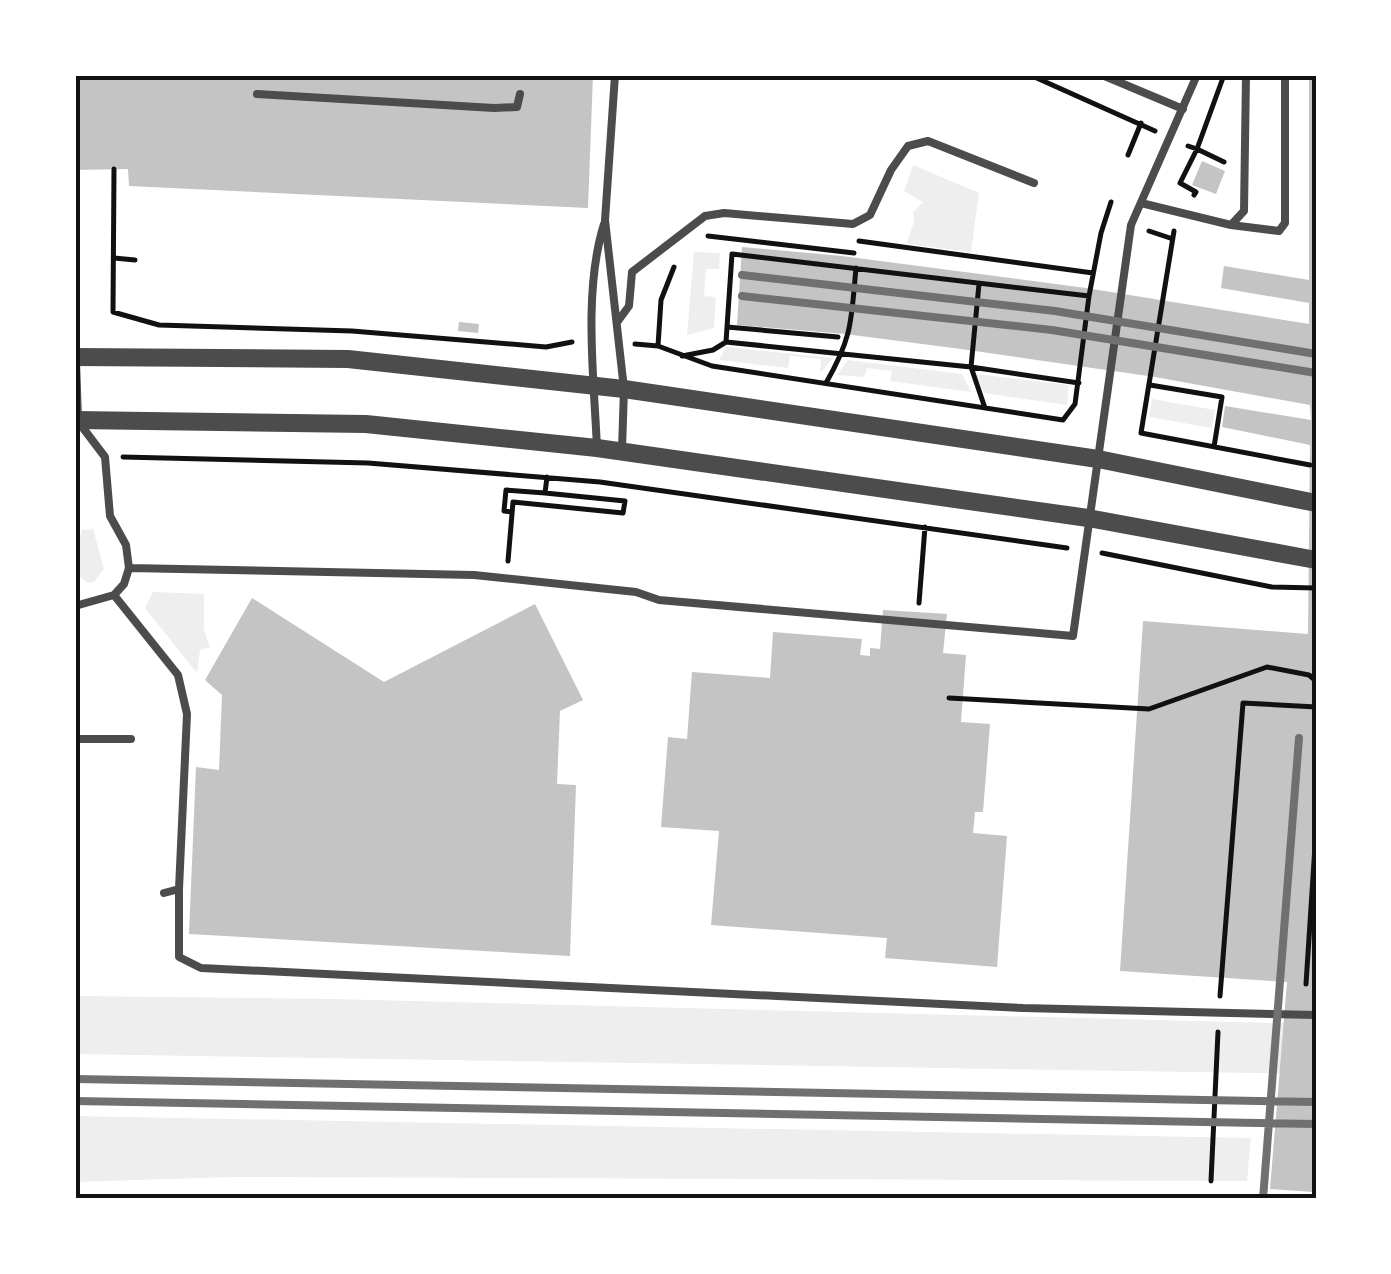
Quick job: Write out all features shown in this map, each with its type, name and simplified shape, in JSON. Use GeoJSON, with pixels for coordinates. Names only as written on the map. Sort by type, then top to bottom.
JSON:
{"type":"FeatureCollection","features":[{"type":"Feature","properties":{"kind":"street"},"geometry":{"type":"LineString","coordinates":[[75,358],[348,359],[624,389],[1098,459],[1316,503]]}},
{"type":"Feature","properties":{"kind":"street"},"geometry":{"type":"LineString","coordinates":[[76,423],[366,424],[597,448],[1088,518],[1316,560]]}},
{"type":"Feature","properties":{"kind":"lane"},"geometry":{"type":"LineString","coordinates":[[615,75],[606,220],[624,389],[622,452]]}},
{"type":"Feature","properties":{"kind":"lane"},"geometry":{"type":"LineString","coordinates":[[1102,75],[1183,109]]}},
{"type":"Feature","properties":{"kind":"lane"},"geometry":{"type":"LineString","coordinates":[[129,568],[474,575],[636,592],[659,600],[1073,636],[1131,225],[1198,75]]}},
{"type":"Feature","properties":{"kind":"lane"},"geometry":{"type":"LineString","coordinates":[[1232,225],[1244,211],[1246,75]]}},
{"type":"Feature","properties":{"kind":"lane"},"geometry":{"type":"LineString","coordinates":[[1141,203],[1232,225],[1278,230],[1284,223],[1285,75]]}},
{"type":"Feature","properties":{"kind":"lane"},"geometry":{"type":"LineString","coordinates":[[257,94],[494,108],[517,107],[520,94]]}},
{"type":"Feature","properties":{"kind":"lane"},"geometry":{"type":"LineString","coordinates":[[618,320],[630,306],[632,272],[705,216],[724,212],[854,224],[870,215],[891,170],[908,146],[928,141],[1034,183]]}},
{"type":"Feature","properties":{"kind":"lane"},"geometry":{"type":"LineString","coordinates":[[597,448],[590,339],[599,241],[606,220]]}},
{"type":"Feature","properties":{"kind":"lane"},"geometry":{"type":"LineString","coordinates":[[75,334],[76,423],[104,457],[110,516],[126,545],[129,568],[124,584],[114,595],[75,606]]}},
{"type":"Feature","properties":{"kind":"lane"},"geometry":{"type":"LineString","coordinates":[[114,595],[178,675],[187,714],[179,957],[201,968],[1023,1008],[1316,1015]]}},
{"type":"Feature","properties":{"kind":"lane"},"geometry":{"type":"LineString","coordinates":[[75,739],[130,739]]}},
{"type":"Feature","properties":{"kind":"lane"},"geometry":{"type":"LineString","coordinates":[[164,893],[179,889]]}},
{"type":"Feature","properties":{"kind":"path"},"geometry":{"type":"LineString","coordinates":[[1128,155],[1140,124]]}},
{"type":"Feature","properties":{"kind":"path"},"geometry":{"type":"LineString","coordinates":[[1232,166],[1198,149],[1180,184],[1196,192],[1170,238],[1142,433],[1310,465]]}},
{"type":"Feature","properties":{"kind":"path"},"geometry":{"type":"LineString","coordinates":[[114,169],[114,312],[159,325],[352,331],[546,347],[590,339]]}},
{"type":"Feature","properties":{"kind":"path"},"geometry":{"type":"LineString","coordinates":[[617,342],[658,346],[712,366],[1063,420],[1075,404],[1089,296],[1111,202]]}},
{"type":"Feature","properties":{"kind":"path"},"geometry":{"type":"LineString","coordinates":[[734,230],[708,236],[854,253]]}},
{"type":"Feature","properties":{"kind":"path"},"geometry":{"type":"LineString","coordinates":[[850,239],[884,247],[1094,274]]}},
{"type":"Feature","properties":{"kind":"path"},"geometry":{"type":"LineString","coordinates":[[726,342],[733,240]]}},
{"type":"Feature","properties":{"kind":"path"},"geometry":{"type":"LineString","coordinates":[[732,254],[1089,296]]}},
{"type":"Feature","properties":{"kind":"path"},"geometry":{"type":"LineString","coordinates":[[658,346],[661,300],[667,278],[680,257]]}},
{"type":"Feature","properties":{"kind":"path"},"geometry":{"type":"LineString","coordinates":[[114,258],[135,260]]}},
{"type":"Feature","properties":{"kind":"path"},"geometry":{"type":"LineString","coordinates":[[826,383],[844,353],[856,268]]}},
{"type":"Feature","properties":{"kind":"path"},"geometry":{"type":"LineString","coordinates":[[980,283],[970,368],[986,408]]}},
{"type":"Feature","properties":{"kind":"path"},"geometry":{"type":"LineString","coordinates":[[728,327],[838,337]]}},
{"type":"Feature","properties":{"kind":"path"},"geometry":{"type":"LineString","coordinates":[[682,356],[713,350],[726,342],[1078,382]]}},
{"type":"Feature","properties":{"kind":"path"},"geometry":{"type":"LineString","coordinates":[[1150,385],[1222,397],[1214,447]]}},
{"type":"Feature","properties":{"kind":"path"},"geometry":{"type":"LineString","coordinates":[[104,457],[368,463],[546,478],[1086,550],[1272,587],[1316,588]]}},
{"type":"Feature","properties":{"kind":"path"},"geometry":{"type":"LineString","coordinates":[[545,493],[546,478]]}},
{"type":"Feature","properties":{"kind":"path"},"geometry":{"type":"LineString","coordinates":[[506,578],[513,502],[623,513],[625,501],[506,490],[504,511],[512,512]]}},
{"type":"Feature","properties":{"kind":"path"},"geometry":{"type":"LineString","coordinates":[[922,567],[925,527]]}},
{"type":"Feature","properties":{"kind":"path"},"geometry":{"type":"LineString","coordinates":[[949,698],[1149,709],[1267,666],[1310,676],[1316,681]]}},
{"type":"Feature","properties":{"kind":"path"},"geometry":{"type":"LineString","coordinates":[[1220,996],[1243,703],[1316,708]]}},
{"type":"Feature","properties":{"kind":"path"},"geometry":{"type":"LineString","coordinates":[[1306,984],[1316,831]]}},
{"type":"Feature","properties":{"kind":"path"},"geometry":{"type":"LineString","coordinates":[[1211,1181],[1219,1015]]}},
{"type":"Feature","properties":{"kind":"shaded area"},"geometry":{"type":"Polygon","coordinates":[[[913,165],[979,193],[971,252],[906,244],[914,222],[913,212],[923,202],[904,191],[913,165]]]}},
{"type":"Feature","properties":{"kind":"shaded area"},"geometry":{"type":"Polygon","coordinates":[[[694,252],[720,253],[719,269],[706,269],[704,296],[716,297],[714,328],[687,335],[694,252]]]}},
{"type":"Feature","properties":{"kind":"shaded area"},"geometry":{"type":"Polygon","coordinates":[[[726,347],[833,358],[820,373],[821,359],[790,356],[788,368],[719,360],[726,347]]]}},
{"type":"Feature","properties":{"kind":"shaded area"},"geometry":{"type":"Polygon","coordinates":[[[848,360],[962,374],[971,392],[890,381],[892,371],[867,368],[864,377],[837,375],[848,360]]]}},
{"type":"Feature","properties":{"kind":"shaded area"},"geometry":{"type":"Polygon","coordinates":[[[976,374],[1069,385],[1067,405],[984,393],[976,374]]]}},
{"type":"Feature","properties":{"kind":"shaded area"},"geometry":{"type":"Polygon","coordinates":[[[1152,399],[1215,410],[1212,428],[1149,417],[1152,399]]]}},
{"type":"Feature","properties":{"kind":"shaded area"},"geometry":{"type":"Polygon","coordinates":[[[93,529],[104,569],[94,582],[87,583],[75,572],[75,558],[82,530],[93,529]]]}},
{"type":"Feature","properties":{"kind":"shaded area"},"geometry":{"type":"Polygon","coordinates":[[[153,592],[204,594],[204,630],[210,647],[200,650],[197,673],[145,608],[153,592]]]}},
{"type":"Feature","properties":{"kind":"shaded area"},"geometry":{"type":"Polygon","coordinates":[[[75,996],[1316,1024],[1316,1074],[75,1054],[75,996]]]}},
{"type":"Feature","properties":{"kind":"shaded area"},"geometry":{"type":"Polygon","coordinates":[[[75,1116],[1251,1138],[1247,1181],[233,1177],[75,1182],[75,1116]]]}},
{"type":"Feature","properties":{"kind":"building"},"geometry":{"type":"Polygon","coordinates":[[[75,75],[593,75],[588,208],[129,186],[128,169],[75,170],[75,75]]]}},
{"type":"Feature","properties":{"kind":"building"},"geometry":{"type":"Polygon","coordinates":[[[1309,75],[1316,75],[1313,1192],[1270,1189],[1287,982],[1120,971],[1143,621],[1308,634],[1310,445],[1222,427],[1225,406],[1311,420],[1310,405],[1155,377],[961,349],[737,325],[742,247],[1086,288],[1309,324],[1309,303],[1221,288],[1224,266],[1309,280],[1309,75]]]}},
{"type":"Feature","properties":{"kind":"building"},"geometry":{"type":"Polygon","coordinates":[[[1202,161],[1225,171],[1216,194],[1192,185],[1202,161]]]}},
{"type":"Feature","properties":{"kind":"building"},"geometry":{"type":"Polygon","coordinates":[[[459,322],[479,324],[478,333],[458,331],[459,322]]]}},
{"type":"Feature","properties":{"kind":"building"},"geometry":{"type":"Polygon","coordinates":[[[252,598],[384,682],[535,604],[583,700],[560,711],[557,784],[576,785],[570,956],[189,934],[196,767],[219,770],[222,695],[205,680],[252,598]]]}},
{"type":"Feature","properties":{"kind":"building"},"geometry":{"type":"Polygon","coordinates":[[[883,610],[947,614],[943,653],[966,655],[961,722],[990,724],[983,812],[975,812],[973,833],[1007,836],[997,967],[885,958],[887,938],[711,925],[719,831],[661,827],[668,737],[687,739],[692,672],[770,678],[773,632],[862,639],[860,655],[870,656],[870,648],[880,649],[883,610]]]}},
{"type":"Feature","properties":{"kind":"railway"},"geometry":{"type":"LineString","coordinates":[[742,275],[1055,311],[1316,354]]}},
{"type":"Feature","properties":{"kind":"railway"},"geometry":{"type":"LineString","coordinates":[[742,296],[1052,330],[1316,373]]}},
{"type":"Feature","properties":{"kind":"railway"},"geometry":{"type":"LineString","coordinates":[[1263,1199],[1299,738]]}},
{"type":"Feature","properties":{"kind":"railway"},"geometry":{"type":"LineString","coordinates":[[75,1079],[1316,1102]]}},
{"type":"Feature","properties":{"kind":"railway"},"geometry":{"type":"LineString","coordinates":[[75,1101],[1316,1124]]}}]}
